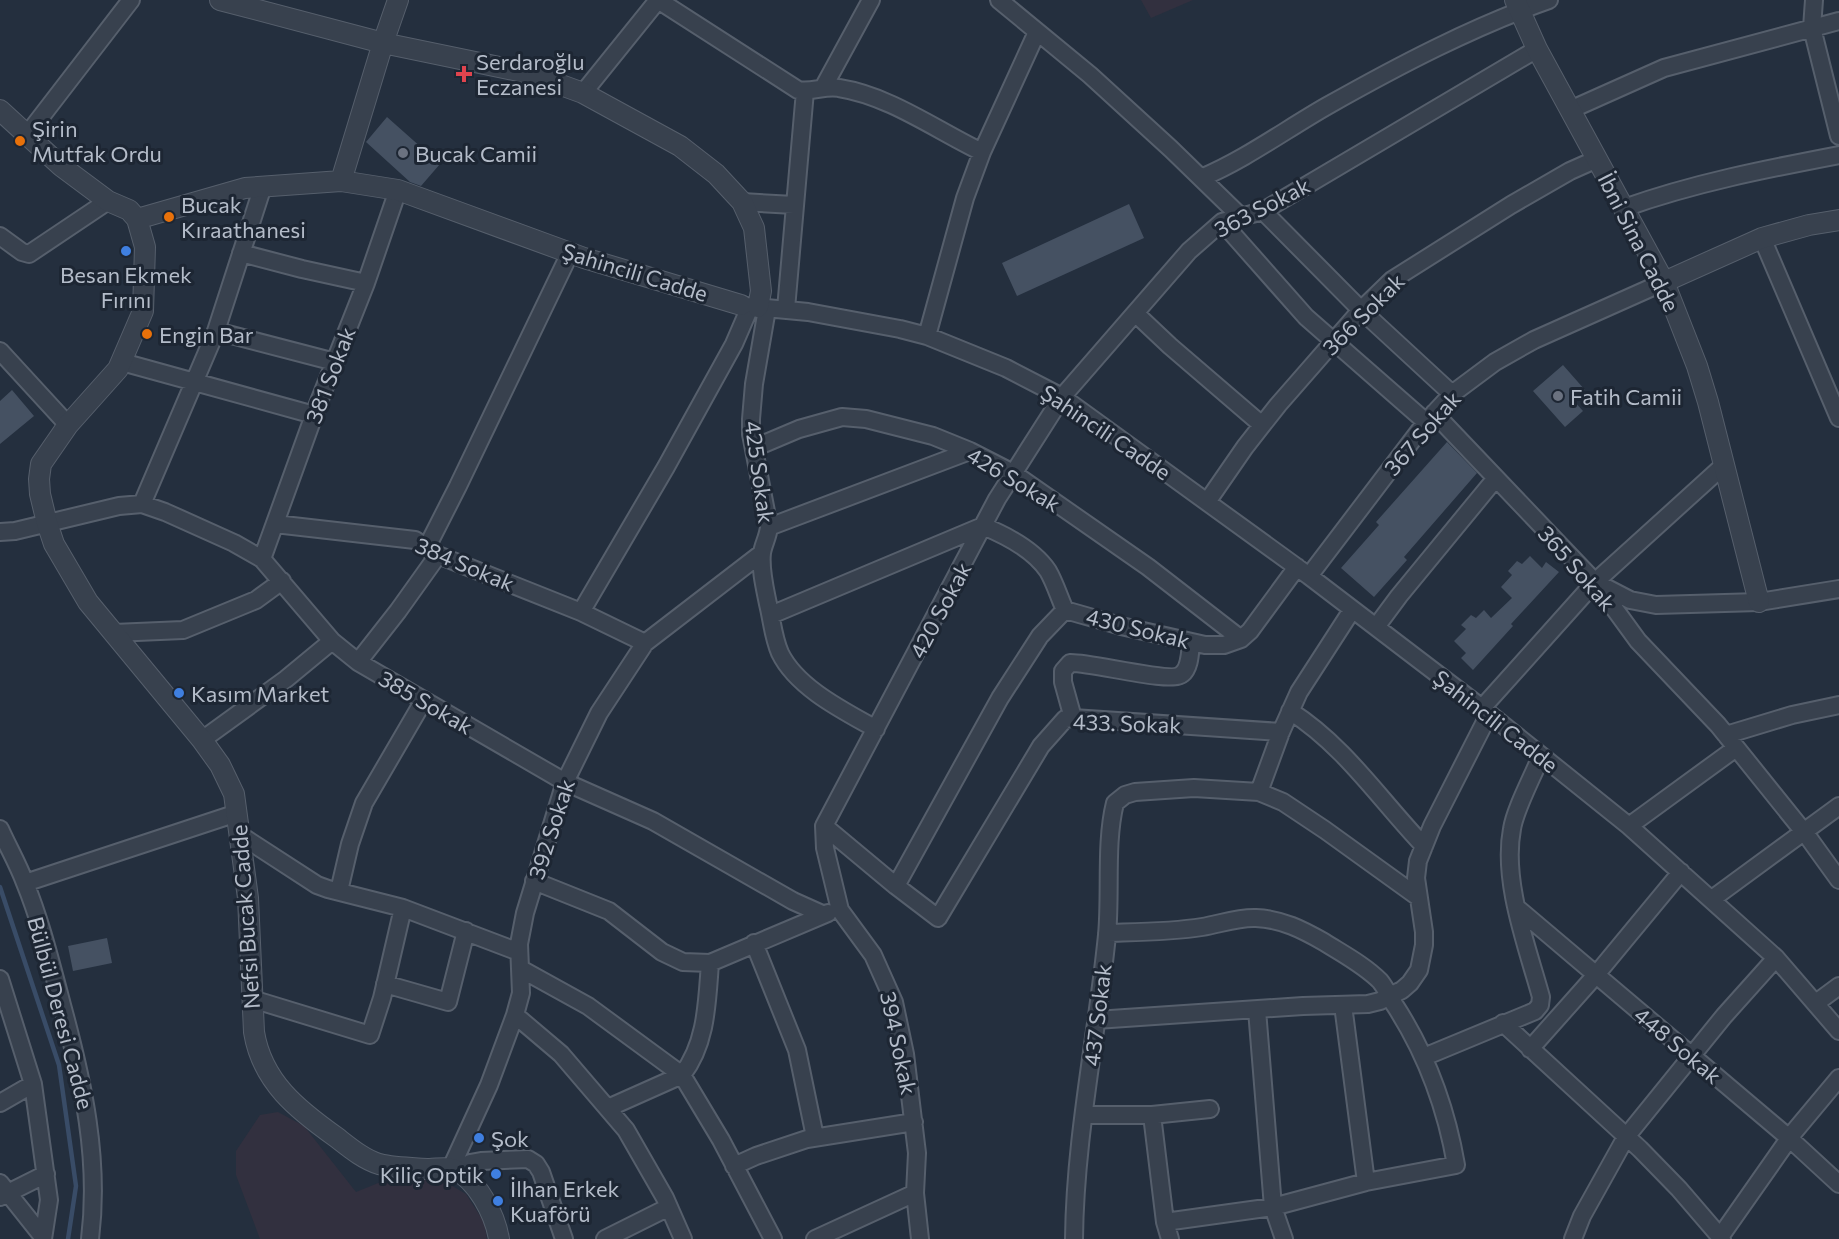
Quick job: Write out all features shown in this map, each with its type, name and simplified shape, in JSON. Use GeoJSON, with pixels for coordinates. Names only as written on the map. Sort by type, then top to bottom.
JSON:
{"type":"FeatureCollection","features":[{"type":"Feature","properties":{"kind":"street"},"geometry":{"type":"LineString","coordinates":[[27,135],[131,0]]}},
{"type":"Feature","properties":{"kind":"street"},"geometry":{"type":"LineString","coordinates":[[220,0],[383,43],[528,74],[583,93],[680,146],[716,174],[742,202],[754,228],[761,291],[666,467],[581,612]]}},
{"type":"Feature","properties":{"kind":"street"},"geometry":{"type":"LineString","coordinates":[[341,181],[398,0]]}},
{"type":"Feature","properties":{"kind":"street"},"geometry":{"type":"LineString","coordinates":[[583,93],[658,0],[792,88],[805,91],[840,88],[890,104],[982,152]]}},
{"type":"Feature","properties":{"kind":"street"},"geometry":{"type":"LineString","coordinates":[[999,0],[1090,75],[1241,217]]}},
{"type":"Feature","properties":{"kind":"street"},"geometry":{"type":"LineString","coordinates":[[1201,178],[1221,170],[1328,106],[1490,22],[1517,5],[1549,0]]}},
{"type":"Feature","properties":{"kind":"street"},"geometry":{"type":"LineString","coordinates":[[1814,0],[1812,28],[1839,136]]}},
{"type":"Feature","properties":{"kind":"street"},"geometry":{"type":"LineString","coordinates":[[823,88],[866,2]]}},
{"type":"Feature","properties":{"kind":"street","name":"İbni Sina Cadde"},"geometry":{"type":"LineString","coordinates":[[1517,5],[1537,49],[1664,282],[1697,366],[1759,602]]}},
{"type":"Feature","properties":{"kind":"street"},"geometry":{"type":"LineString","coordinates":[[1570,110],[1664,68],[1839,21]]}},
{"type":"Feature","properties":{"kind":"street"},"geometry":{"type":"LineString","coordinates":[[927,336],[965,198],[982,152],[1037,32]]}},
{"type":"Feature","properties":{"kind":"street","name":"363 Sokak"},"geometry":{"type":"LineString","coordinates":[[1062,397],[1189,250],[1222,222],[1263,211],[1537,49]]}},
{"type":"Feature","properties":{"kind":"street"},"geometry":{"type":"LineString","coordinates":[[786,309],[805,91]]}},
{"type":"Feature","properties":{"kind":"street"},"geometry":{"type":"LineString","coordinates":[[0,110],[61,166],[108,201],[129,210],[137,219]]}},
{"type":"Feature","properties":{"kind":"street"},"geometry":{"type":"LineString","coordinates":[[1624,207],[1672,191],[1839,155]]}},
{"type":"Feature","properties":{"kind":"street","name":"366 Sokak"},"geometry":{"type":"LineString","coordinates":[[1207,502],[1262,425],[1361,310],[1392,280],[1511,205],[1570,171],[1597,159]]}},
{"type":"Feature","properties":{"kind":"street","name":"Şahincili Cadde"},"geometry":{"type":"LineString","coordinates":[[137,219],[245,188],[341,181],[398,190],[570,253],[754,307],[786,309],[927,336],[1006,368],[1062,397],[1303,572],[1486,711],[1629,826],[1712,899],[1776,958],[1839,1031]]}},
{"type":"Feature","properties":{"kind":"street"},"geometry":{"type":"LineString","coordinates":[[142,504],[216,331],[263,186]]}},
{"type":"Feature","properties":{"kind":"street","name":"381 Sokak"},"geometry":{"type":"LineString","coordinates":[[262,559],[314,415],[366,283],[398,190]]}},
{"type":"Feature","properties":{"kind":"street"},"geometry":{"type":"LineString","coordinates":[[0,236],[22,252],[29,254],[108,201]]}},
{"type":"Feature","properties":{"kind":"street"},"geometry":{"type":"LineString","coordinates":[[742,202],[794,205]]}},
{"type":"Feature","properties":{"kind":"street"},"geometry":{"type":"LineString","coordinates":[[1263,211],[1361,310],[1452,394]]}},
{"type":"Feature","properties":{"kind":"street","name":"Nefsi Bucak Cadde"},"geometry":{"type":"LineString","coordinates":[[137,219],[145,247],[143,311],[118,369],[68,425],[40,464],[39,479],[46,523],[54,544],[88,602],[202,740],[220,765],[234,794],[248,898],[256,1046],[268,1074],[307,1117],[355,1151],[381,1165],[454,1170]]}},
{"type":"Feature","properties":{"kind":"street"},"geometry":{"type":"LineString","coordinates":[[1664,282],[1762,238],[1809,225],[1839,220]]}},
{"type":"Feature","properties":{"kind":"street","name":"365 Sokak"},"geometry":{"type":"LineString","coordinates":[[1222,222],[1306,317],[1430,418],[1496,478],[1595,582],[1638,641],[1726,736],[1803,831],[1839,880]]}},
{"type":"Feature","properties":{"kind":"street"},"geometry":{"type":"LineString","coordinates":[[1762,238],[1839,418]]}},
{"type":"Feature","properties":{"kind":"street"},"geometry":{"type":"LineString","coordinates":[[242,253],[366,283]]}},
{"type":"Feature","properties":{"kind":"street"},"geometry":{"type":"LineString","coordinates":[[358,662],[398,611],[432,551],[458,486],[570,253]]}},
{"type":"Feature","properties":{"kind":"street","name":"367 Sokak"},"geometry":{"type":"LineString","coordinates":[[1303,572],[1452,394],[1495,362],[1534,340],[1664,282]]}},
{"type":"Feature","properties":{"kind":"street","name":"425 Sokak"},"geometry":{"type":"LineString","coordinates":[[754,307],[751,434],[769,527],[768,540],[762,553],[765,588],[774,637],[789,668],[819,695],[876,729]]}},
{"type":"Feature","properties":{"kind":"street"},"geometry":{"type":"LineString","coordinates":[[1135,313],[1262,425]]}},
{"type":"Feature","properties":{"kind":"street"},"geometry":{"type":"LineString","coordinates":[[216,331],[335,362]]}},
{"type":"Feature","properties":{"kind":"street"},"geometry":{"type":"LineString","coordinates":[[2,357],[68,425]]}},
{"type":"Feature","properties":{"kind":"street"},"geometry":{"type":"LineString","coordinates":[[122,362],[314,415]]}},
{"type":"Feature","properties":{"kind":"street","name":"420 Sokak"},"geometry":{"type":"LineString","coordinates":[[824,826],[983,526],[1013,473],[1062,397]]}},
{"type":"Feature","properties":{"kind":"street","name":"426 Sokak"},"geometry":{"type":"LineString","coordinates":[[754,448],[799,429],[842,417],[866,419],[933,436],[970,451],[1013,473],[1148,567],[1241,639]]}},
{"type":"Feature","properties":{"kind":"street"},"geometry":{"type":"LineString","coordinates":[[769,527],[970,451]]}},
{"type":"Feature","properties":{"kind":"street"},"geometry":{"type":"LineString","coordinates":[[1096,1020],[1368,1004],[1402,990],[1419,970],[1424,945],[1416,871],[1424,846],[1486,711],[1595,582],[1723,466]]}},
{"type":"Feature","properties":{"kind":"street"},"geometry":{"type":"LineString","coordinates":[[1376,627],[1496,478]]}},
{"type":"Feature","properties":{"kind":"street","name":"385 Sokak"},"geometry":{"type":"LineString","coordinates":[[0,532],[15,531],[109,508],[142,504],[234,543],[262,559],[332,641],[358,662],[565,782],[653,821],[793,901],[822,914]]}},
{"type":"Feature","properties":{"kind":"street","name":"384 Sokak"},"geometry":{"type":"LineString","coordinates":[[275,524],[415,540],[432,551],[581,612],[645,643]]}},
{"type":"Feature","properties":{"kind":"street"},"geometry":{"type":"LineString","coordinates":[[771,615],[983,526]]}},
{"type":"Feature","properties":{"kind":"street","name":"430 Sokak"},"geometry":{"type":"LineString","coordinates":[[983,526],[997,532],[1037,558],[1050,576],[1065,610],[1191,643],[1224,645],[1241,639]]}},
{"type":"Feature","properties":{"kind":"street","name":"392 Sokak"},"geometry":{"type":"LineString","coordinates":[[454,1170],[515,1015],[520,993],[519,944],[525,913],[565,782],[599,713],[645,643],[762,553]]}},
{"type":"Feature","properties":{"kind":"street"},"geometry":{"type":"LineString","coordinates":[[1241,639],[1303,572]]}},
{"type":"Feature","properties":{"kind":"street"},"geometry":{"type":"LineString","coordinates":[[114,633],[183,630],[256,600],[282,581]]}},
{"type":"Feature","properties":{"kind":"street"},"geometry":{"type":"LineString","coordinates":[[1595,582],[1620,596],[1640,603],[1673,604],[1759,602],[1839,589]]}},
{"type":"Feature","properties":{"kind":"street"},"geometry":{"type":"LineString","coordinates":[[824,826],[896,886],[1006,688],[1040,636],[1065,610]]}},
{"type":"Feature","properties":{"kind":"street"},"geometry":{"type":"LineString","coordinates":[[1352,610],[1313,668],[1290,711],[1259,792],[1282,802],[1325,830],[1418,897]]}},
{"type":"Feature","properties":{"kind":"street"},"geometry":{"type":"LineString","coordinates":[[202,740],[286,679],[332,641]]}},
{"type":"Feature","properties":{"kind":"street"},"geometry":{"type":"LineString","coordinates":[[1073,717],[1063,682],[1064,671],[1070,663],[1083,662],[1133,673],[1177,678],[1183,674],[1187,665],[1191,643]]}},
{"type":"Feature","properties":{"kind":"street"},"geometry":{"type":"LineString","coordinates":[[339,891],[350,844],[364,803],[424,700]]}},
{"type":"Feature","properties":{"kind":"street"},"geometry":{"type":"LineString","coordinates":[[1629,826],[1726,736],[1792,715],[1839,705]]}},
{"type":"Feature","properties":{"kind":"street"},"geometry":{"type":"LineString","coordinates":[[1290,711],[1317,730],[1356,767],[1424,846]]}},
{"type":"Feature","properties":{"kind":"street","name":"433. Sokak"},"geometry":{"type":"LineString","coordinates":[[896,886],[938,918],[1041,746],[1058,724],[1065,719],[1073,717],[1281,732]]}},
{"type":"Feature","properties":{"kind":"street"},"geometry":{"type":"LineString","coordinates":[[1424,1057],[1535,1011],[1540,1005],[1541,997],[1516,907],[1510,860],[1512,826],[1541,756]]}},
{"type":"Feature","properties":{"kind":"street","name":"437 Sokak"},"geometry":{"type":"LineString","coordinates":[[1074,1239],[1075,1193],[1107,933],[1115,803],[1125,795],[1136,792],[1194,788],[1259,792]]}},
{"type":"Feature","properties":{"kind":"street"},"geometry":{"type":"LineString","coordinates":[[1712,899],[1839,806]]}},
{"type":"Feature","properties":{"kind":"street"},"geometry":{"type":"LineString","coordinates":[[25,883],[237,813]]}},
{"type":"Feature","properties":{"kind":"street","name":"394 Sokak"},"geometry":{"type":"LineString","coordinates":[[824,826],[825,848],[840,910],[873,955],[894,1002],[905,1054],[914,1122],[917,1152],[915,1193],[920,1239]]}},
{"type":"Feature","properties":{"kind":"street","name":"Bülbül Deresi Cadde"},"geometry":{"type":"LineString","coordinates":[[0,829],[25,883],[40,925],[78,1065],[88,1118],[93,1166],[90,1239]]}},
{"type":"Feature","properties":{"kind":"street"},"geometry":{"type":"LineString","coordinates":[[240,835],[317,885],[403,908],[519,952]]}},
{"type":"Feature","properties":{"kind":"street"},"geometry":{"type":"LineString","coordinates":[[1530,1049],[1595,976],[1681,872]]}},
{"type":"Feature","properties":{"kind":"street"},"geometry":{"type":"LineString","coordinates":[[534,881],[609,911],[650,944],[683,962],[710,963],[822,914],[840,910]]}},
{"type":"Feature","properties":{"kind":"street","name":"448 Sokak"},"geometry":{"type":"LineString","coordinates":[[1516,907],[1789,1138],[1839,1184]]}},
{"type":"Feature","properties":{"kind":"street"},"geometry":{"type":"LineString","coordinates":[[252,999],[370,1035],[403,908]]}},
{"type":"Feature","properties":{"kind":"street"},"geometry":{"type":"LineString","coordinates":[[1107,933],[1163,932],[1255,917],[1299,928],[1356,962],[1385,987],[1424,1057],[1445,1114],[1456,1164],[1366,1182],[1273,1208],[1165,1222]]}},
{"type":"Feature","properties":{"kind":"street"},"geometry":{"type":"LineString","coordinates":[[385,984],[448,1002],[466,931]]}},
{"type":"Feature","properties":{"kind":"street"},"geometry":{"type":"LineString","coordinates":[[754,943],[797,1050],[815,1137]]}},
{"type":"Feature","properties":{"kind":"street"},"geometry":{"type":"LineString","coordinates":[[1573,1239],[1582,1216],[1626,1137],[1724,1016],[1776,958]]}},
{"type":"Feature","properties":{"kind":"street"},"geometry":{"type":"LineString","coordinates":[[608,1108],[682,1075],[696,1055],[702,1033],[710,963]]}},
{"type":"Feature","properties":{"kind":"street"},"geometry":{"type":"LineString","coordinates":[[521,969],[588,1006],[682,1075],[773,1239]]}},
{"type":"Feature","properties":{"kind":"street"},"geometry":{"type":"LineString","coordinates":[[0,979],[6,1017],[33,1084],[49,1200],[43,1238]]}},
{"type":"Feature","properties":{"kind":"street"},"geometry":{"type":"LineString","coordinates":[[1816,1003],[1839,986]]}},
{"type":"Feature","properties":{"kind":"street"},"geometry":{"type":"LineString","coordinates":[[1343,1005],[1366,1182]]}},
{"type":"Feature","properties":{"kind":"street"},"geometry":{"type":"LineString","coordinates":[[1257,1010],[1273,1208],[1284,1239]]}},
{"type":"Feature","properties":{"kind":"street"},"geometry":{"type":"LineString","coordinates":[[515,1015],[561,1054],[626,1130],[669,1207],[682,1239]]}},
{"type":"Feature","properties":{"kind":"street"},"geometry":{"type":"LineString","coordinates":[[1503,1023],[1679,1189],[1721,1238],[1789,1138],[1839,1078]]}},
{"type":"Feature","properties":{"kind":"street"},"geometry":{"type":"LineString","coordinates":[[0,1103],[33,1084]]}},
{"type":"Feature","properties":{"kind":"street"},"geometry":{"type":"LineString","coordinates":[[1085,1115],[1152,1115],[1210,1109]]}},
{"type":"Feature","properties":{"kind":"street"},"geometry":{"type":"LineString","coordinates":[[1152,1115],[1165,1222],[1170,1239]]}},
{"type":"Feature","properties":{"kind":"street"},"geometry":{"type":"LineString","coordinates":[[734,1166],[756,1155],[815,1137],[914,1122]]}},
{"type":"Feature","properties":{"kind":"street"},"geometry":{"type":"LineString","coordinates":[[454,1170],[481,1161],[528,1158],[541,1172],[564,1239]]}},
{"type":"Feature","properties":{"kind":"street"},"geometry":{"type":"LineString","coordinates":[[454,1170],[466,1177],[485,1201],[493,1216],[499,1239]]}},
{"type":"Feature","properties":{"kind":"street"},"geometry":{"type":"LineString","coordinates":[[43,1238],[2,1191],[46,1174]]}},
{"type":"Feature","properties":{"kind":"street"},"geometry":{"type":"LineString","coordinates":[[815,1239],[915,1193]]}},
{"type":"Feature","properties":{"kind":"street"},"geometry":{"type":"LineString","coordinates":[[605,1239],[669,1207]]}},
{"type":"Feature","properties":{"kind":"shaded area"},"geometry":{"type":"Polygon","coordinates":[[[1141,0],[1193,0],[1151,18],[1141,0]]]}},
{"type":"Feature","properties":{"kind":"shaded area"},"geometry":{"type":"Polygon","coordinates":[[[278,1112],[304,1126],[356,1192],[408,1171],[437,1177],[466,1194],[484,1222],[487,1239],[260,1239],[236,1175],[236,1151],[260,1115],[278,1112]]]}},
{"type":"Feature","properties":{"kind":"building","name":"Bucak Camii"},"geometry":{"type":"Polygon","coordinates":[[[387,117],[440,164],[421,186],[410,182],[366,142],[387,117]]]}},
{"type":"Feature","properties":{"kind":"building"},"geometry":{"type":"Polygon","coordinates":[[[1129,204],[1144,238],[1017,296],[1002,263],[1129,204]]]}},
{"type":"Feature","properties":{"kind":"building","name":"Fatih Camii"},"geometry":{"type":"Polygon","coordinates":[[[1563,365],[1585,390],[1573,400],[1583,411],[1565,427],[1533,391],[1563,365]]]}},
{"type":"Feature","properties":{"kind":"building"},"geometry":{"type":"Polygon","coordinates":[[[12,390],[34,416],[0,444],[0,401],[12,390]]]}},
{"type":"Feature","properties":{"kind":"building"},"geometry":{"type":"Polygon","coordinates":[[[1447,442],[1477,473],[1404,557],[1407,560],[1374,597],[1341,568],[1379,525],[1376,522],[1447,442]]]}},
{"type":"Feature","properties":{"kind":"building"},"geometry":{"type":"Polygon","coordinates":[[[1530,556],[1542,568],[1546,562],[1559,572],[1473,670],[1461,658],[1466,653],[1454,641],[1466,629],[1461,625],[1471,615],[1476,618],[1484,610],[1491,618],[1512,598],[1501,587],[1512,575],[1508,571],[1517,561],[1522,564],[1530,556]]]}},
{"type":"Feature","properties":{"kind":"building"},"geometry":{"type":"Polygon","coordinates":[[[107,938],[112,963],[73,971],[68,946],[107,938]]]}},
{"type":"Feature","properties":{"kind":"waterway"},"geometry":{"type":"LineString","coordinates":[[0,887],[59,1065],[76,1186],[68,1239]]}},
{"type":"Feature","properties":{"kind":"place","name":"Serdaroğlu Eczanesi"},"geometry":{"type":"Point","coordinates":[464,74]}},
{"type":"Feature","properties":{"kind":"place","name":"Şirin Mutfak Ordu"},"geometry":{"type":"Point","coordinates":[20,141]}},
{"type":"Feature","properties":{"kind":"place","name":"Bucak Camii"},"geometry":{"type":"Point","coordinates":[403,153]}},
{"type":"Feature","properties":{"kind":"place","name":"Bucak Kıraathanesi"},"geometry":{"type":"Point","coordinates":[169,217]}},
{"type":"Feature","properties":{"kind":"place","name":"Besan Ekmek Fırını"},"geometry":{"type":"Point","coordinates":[126,251]}},
{"type":"Feature","properties":{"kind":"place","name":"Engin Bar"},"geometry":{"type":"Point","coordinates":[147,334]}},
{"type":"Feature","properties":{"kind":"place","name":"Fatih Camii"},"geometry":{"type":"Point","coordinates":[1558,396]}},
{"type":"Feature","properties":{"kind":"place","name":"Kasım Market"},"geometry":{"type":"Point","coordinates":[179,693]}},
{"type":"Feature","properties":{"kind":"place","name":"Şok"},"geometry":{"type":"Point","coordinates":[479,1138]}},
{"type":"Feature","properties":{"kind":"place","name":"Kiliç Optik"},"geometry":{"type":"Point","coordinates":[496,1174]}},
{"type":"Feature","properties":{"kind":"place","name":"İlhan Erkek Kuaförü"},"geometry":{"type":"Point","coordinates":[498,1201]}}]}
